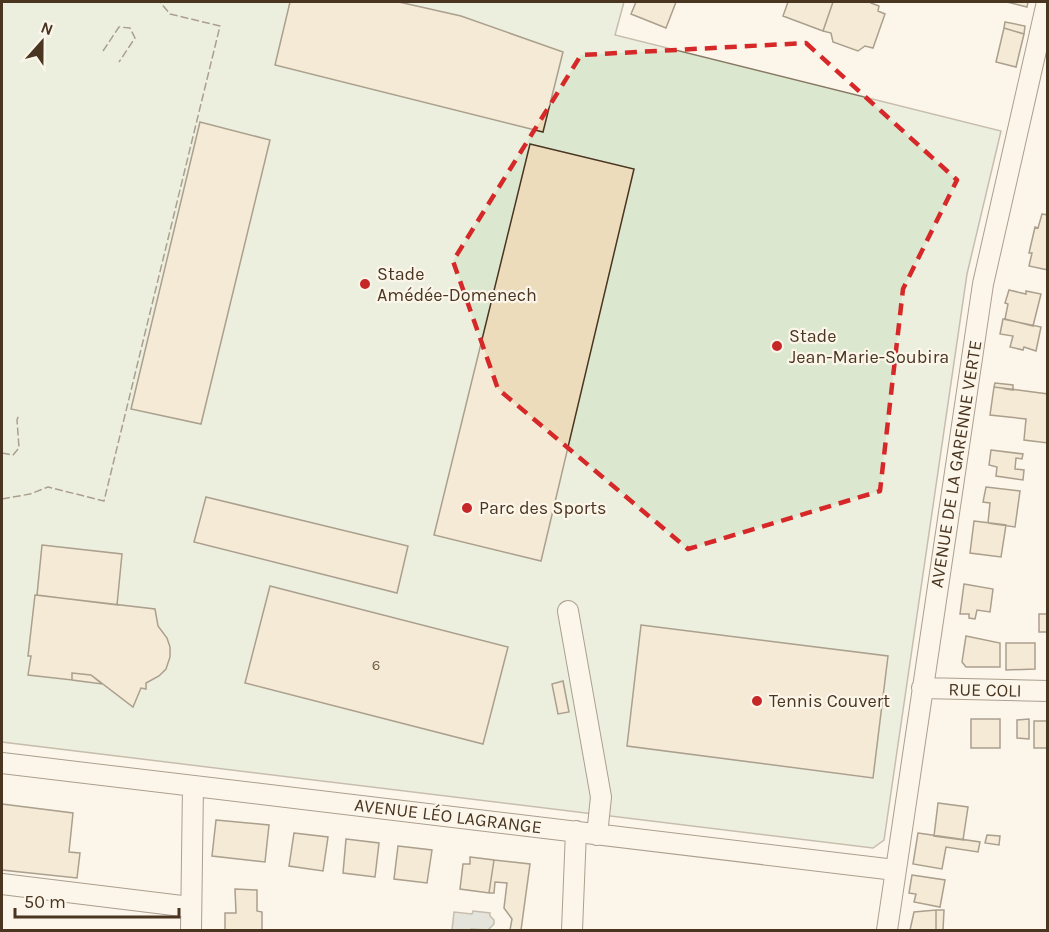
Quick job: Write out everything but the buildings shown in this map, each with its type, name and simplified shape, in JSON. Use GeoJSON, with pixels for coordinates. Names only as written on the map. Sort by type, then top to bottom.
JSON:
{"type":"FeatureCollection","features":[{"type":"Feature","properties":{"kind":"street","name":"AVENUE DE LA GARENNE VERTE"},"geometry":{"type":"LineString","coordinates":[[887,930],[983,284],[1047,2]]}},
{"type":"Feature","properties":{"kind":"street"},"geometry":{"type":"LineString","coordinates":[[568,611],[601,797],[597,835]]}},
{"type":"Feature","properties":{"kind":"street","name":"RUE COLI"},"geometry":{"type":"LineString","coordinates":[[922,688],[1047,691]]}},
{"type":"Feature","properties":{"kind":"street","name":"AVENUE LÉO LAGRANGE"},"geometry":{"type":"LineString","coordinates":[[2,763],[895,870]]}},
{"type":"Feature","properties":{"kind":"street"},"geometry":{"type":"LineString","coordinates":[[191,930],[193,786]]}},
{"type":"Feature","properties":{"kind":"street"},"geometry":{"type":"LineString","coordinates":[[572,930],[576,831]]}},
{"type":"Feature","properties":{"kind":"street"},"geometry":{"type":"LineString","coordinates":[[2,884],[190,907]]}},
{"type":"Feature","properties":{"kind":"highlighted area"},"geometry":{"type":"Polygon","coordinates":[[[806,43],[957,180],[903,289],[880,491],[688,549],[498,389],[453,261],[581,55],[806,43]]]}},
{"type":"Feature","properties":{"kind":"green space","name":"Parc des Sports"},"geometry":{"type":"Polygon","coordinates":[[[2,2],[624,2],[615,35],[1001,131],[967,274],[884,840],[873,848],[2,742],[2,2]]]}},
{"type":"Feature","properties":{"kind":"shaded area"},"geometry":{"type":"Polygon","coordinates":[[[473,911],[490,913],[494,924],[488,930],[452,930],[454,912],[472,914],[473,911]]]}},
{"type":"Feature","properties":{"kind":"fence"},"geometry":{"type":"LineString","coordinates":[[2,499],[30,494],[48,487],[104,501],[220,26],[170,14],[160,2]]}},
{"type":"Feature","properties":{"kind":"fence"},"geometry":{"type":"LineString","coordinates":[[103,51],[119,27],[130,28],[135,38],[119,62]]}},
{"type":"Feature","properties":{"kind":"fence"},"geometry":{"type":"LineString","coordinates":[[2,453],[13,455],[19,448],[17,420],[19,414]]}},
{"type":"Feature","properties":{"kind":"place","name":"Stade Amédée-Domenech"},"geometry":{"type":"Point","coordinates":[365,284]}},
{"type":"Feature","properties":{"kind":"place","name":"Stade Jean-Marie-Soubira"},"geometry":{"type":"Point","coordinates":[777,346]}},
{"type":"Feature","properties":{"kind":"place","name":"Parc des Sports"},"geometry":{"type":"Point","coordinates":[467,508]}},
{"type":"Feature","properties":{"kind":"place","name":"Tennis Couvert"},"geometry":{"type":"Point","coordinates":[757,701]}}]}
